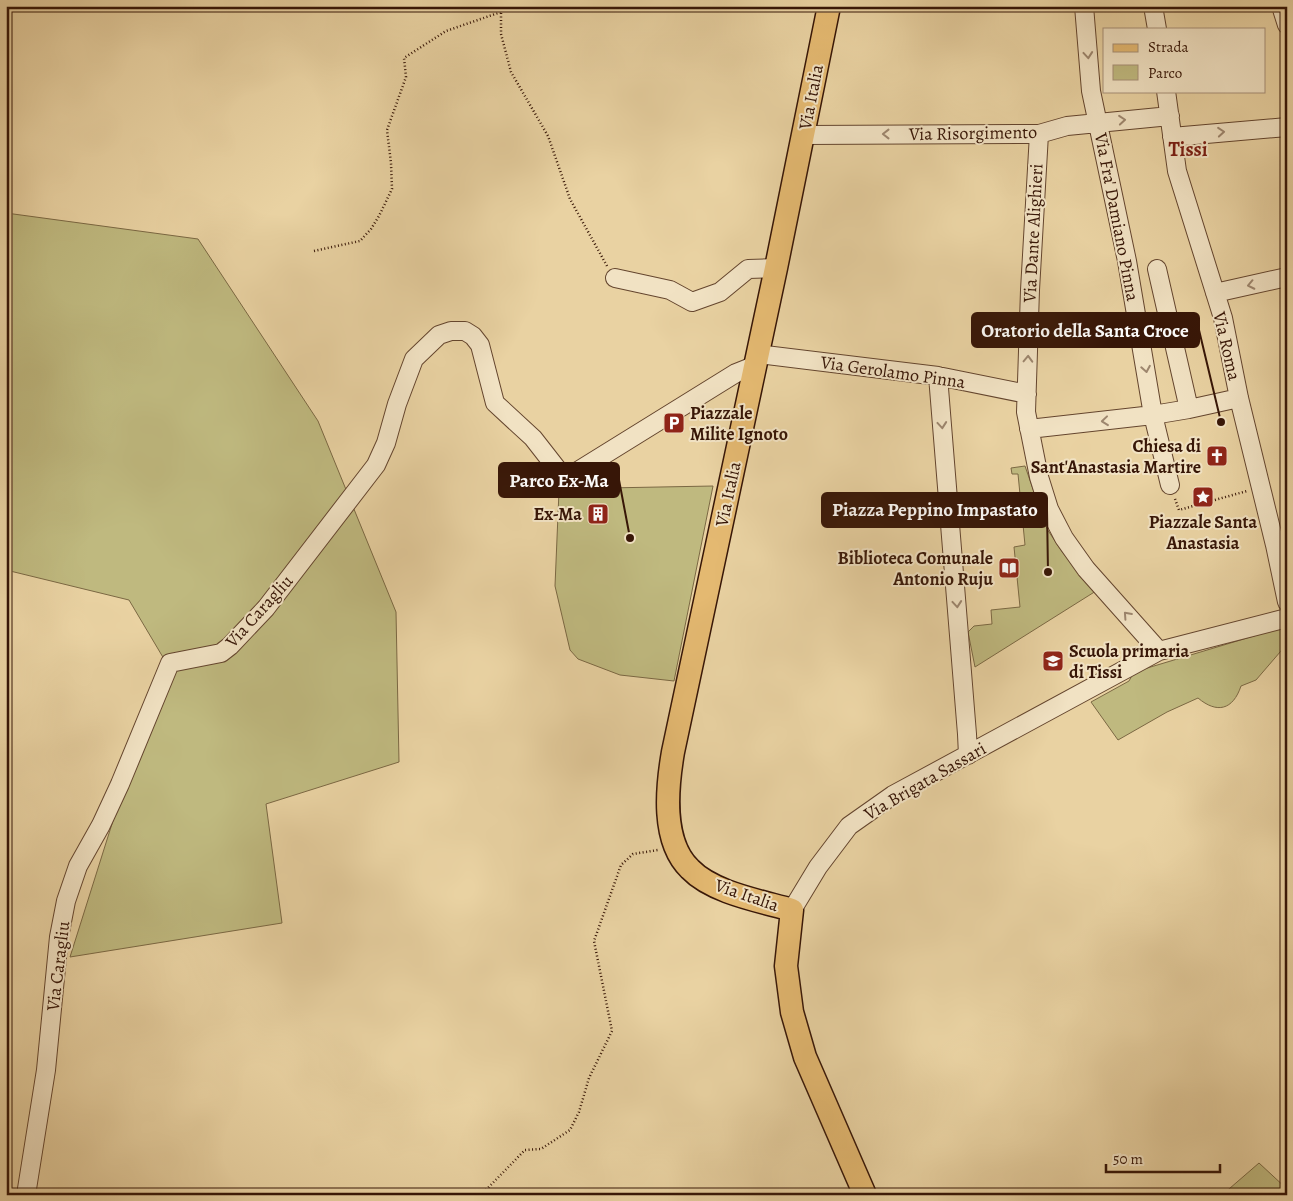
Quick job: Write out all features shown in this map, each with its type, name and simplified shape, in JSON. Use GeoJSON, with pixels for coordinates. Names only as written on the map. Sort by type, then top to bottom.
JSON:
{"type":"FeatureCollection","features":[{"type":"Feature","properties":{"kind":"main road","name":"Via Italia"},"geometry":{"type":"LineString","coordinates":[[792,910],[724,890],[706,881],[689,869],[676,849],[669,822],[667,788],[673,752],[804,135],[829,6]]}},
{"type":"Feature","properties":{"kind":"main road","name":"Via Brigata Sassari"},"geometry":{"type":"LineString","coordinates":[[792,910],[786,966],[792,1012],[804,1057],[865,1195]]}},
{"type":"Feature","properties":{"kind":"street","name":"Via Fra' Damiano Pinna"},"geometry":{"type":"LineString","coordinates":[[1084,6],[1091,91],[1127,261],[1153,415],[1170,485]]}},
{"type":"Feature","properties":{"kind":"street"},"geometry":{"type":"LineString","coordinates":[[1153,6],[1157,28]]}},
{"type":"Feature","properties":{"kind":"street"},"geometry":{"type":"LineString","coordinates":[[1281,6],[1287,25]]}},
{"type":"Feature","properties":{"kind":"street","name":"Via Roma"},"geometry":{"type":"LineString","coordinates":[[1166,92],[1177,170],[1223,318],[1239,398],[1287,603],[1287,618]]}},
{"type":"Feature","properties":{"kind":"street","name":"Via Risorgimento"},"geometry":{"type":"LineString","coordinates":[[804,135],[1039,134],[1068,126],[1170,116]]}},
{"type":"Feature","properties":{"kind":"street"},"geometry":{"type":"LineString","coordinates":[[1172,137],[1287,127]]}},
{"type":"Feature","properties":{"kind":"street","name":"Via Dante Alighieri"},"geometry":{"type":"LineString","coordinates":[[1039,134],[1030,290],[1026,412],[1038,477],[1049,508],[1064,538],[1086,570],[1159,651]]}},
{"type":"Feature","properties":{"kind":"street"},"geometry":{"type":"LineString","coordinates":[[614,278],[670,290],[692,302],[720,292],[748,269],[776,268]]}},
{"type":"Feature","properties":{"kind":"street"},"geometry":{"type":"LineString","coordinates":[[1156,269],[1188,409]]}},
{"type":"Feature","properties":{"kind":"street"},"geometry":{"type":"LineString","coordinates":[[1214,293],[1287,277]]}},
{"type":"Feature","properties":{"kind":"street","name":"Via Caragliu"},"geometry":{"type":"LineString","coordinates":[[26,1195],[46,1070],[59,937],[66,900],[78,866],[101,826],[120,784],[170,663],[221,653],[266,608],[376,465],[386,443],[414,359],[439,335],[451,331],[465,331],[473,336],[480,345],[495,403],[533,438],[565,479],[757,360]]}},
{"type":"Feature","properties":{"kind":"street","name":"Via Gerolamo Pinna"},"geometry":{"type":"LineString","coordinates":[[757,360],[938,376],[1027,394]]}},
{"type":"Feature","properties":{"kind":"street"},"geometry":{"type":"LineString","coordinates":[[938,376],[968,734],[968,754]]}},
{"type":"Feature","properties":{"kind":"street"},"geometry":{"type":"LineString","coordinates":[[1029,429],[1153,415],[1239,398]]}},
{"type":"Feature","properties":{"kind":"street","name":"Via Brigata Sassari"},"geometry":{"type":"LineString","coordinates":[[792,910],[818,867],[849,826],[893,795],[1159,651],[1287,618]]}},
{"type":"Feature","properties":{"kind":"path"},"geometry":{"type":"LineString","coordinates":[[501,6],[501,34],[511,72],[548,136],[570,199],[614,278]]}},
{"type":"Feature","properties":{"kind":"path"},"geometry":{"type":"LineString","coordinates":[[314,251],[360,241],[371,230],[392,189],[392,163],[387,130],[406,78],[404,58],[446,31],[501,12]]}},
{"type":"Feature","properties":{"kind":"path"},"geometry":{"type":"LineString","coordinates":[[1170,485],[1179,510],[1260,487]]}},
{"type":"Feature","properties":{"kind":"path"},"geometry":{"type":"LineString","coordinates":[[482,1195],[525,1150],[541,1149],[570,1130],[579,1112],[589,1078],[612,1031],[594,941],[621,865],[633,854],[676,849]]}},
{"type":"Feature","properties":{"kind":"green space"},"geometry":{"type":"Polygon","coordinates":[[[6,213],[198,239],[318,421],[396,612],[399,762],[266,804],[282,923],[70,957],[164,659],[129,600],[6,570],[6,213]]]}},
{"type":"Feature","properties":{"kind":"green space"},"geometry":{"type":"Polygon","coordinates":[[[1025,466],[1047,529],[1063,553],[1096,591],[975,667],[968,632],[974,626],[992,624],[991,610],[1020,607],[1014,547],[1025,545],[1018,474],[1012,474],[1011,468],[1025,466]]]}},
{"type":"Feature","properties":{"kind":"green space"},"geometry":{"type":"Polygon","coordinates":[[[713,486],[674,681],[620,675],[578,659],[570,650],[555,586],[559,491],[713,486]]]}},
{"type":"Feature","properties":{"kind":"green space"},"geometry":{"type":"Polygon","coordinates":[[[1287,626],[1287,644],[1256,680],[1241,686],[1234,700],[1224,707],[1212,706],[1198,698],[1167,712],[1118,740],[1091,702],[1129,681],[1134,672],[1287,626]]]}},
{"type":"Feature","properties":{"kind":"green space"},"geometry":{"type":"Polygon","coordinates":[[[1259,1163],[1287,1189],[1287,1195],[1222,1195],[1259,1163]]]}},
{"type":"Feature","properties":{"kind":"place","name":"Oratorio della Santa Croce"},"geometry":{"type":"Point","coordinates":[1221,422]}},
{"type":"Feature","properties":{"kind":"place","name":"Piazzale Milite Ignoto"},"geometry":{"type":"Point","coordinates":[674,423]}},
{"type":"Feature","properties":{"kind":"place","name":"Chiesa di Sant'Anastasia Martire"},"geometry":{"type":"Point","coordinates":[1217,456]}},
{"type":"Feature","properties":{"kind":"place","name":"Piazzale Santa Anastasia"},"geometry":{"type":"Point","coordinates":[1203,497]}},
{"type":"Feature","properties":{"kind":"place","name":"Ex-Ma"},"geometry":{"type":"Point","coordinates":[598,514]}},
{"type":"Feature","properties":{"kind":"place","name":"Parco Ex-Ma"},"geometry":{"type":"Point","coordinates":[630,538]}},
{"type":"Feature","properties":{"kind":"place","name":"Biblioteca Comunale Antonio Ruju"},"geometry":{"type":"Point","coordinates":[1009,568]}},
{"type":"Feature","properties":{"kind":"place","name":"Piazza Peppino Impastato"},"geometry":{"type":"Point","coordinates":[1048,572]}},
{"type":"Feature","properties":{"kind":"place","name":"Scuola primaria di Tissi"},"geometry":{"type":"Point","coordinates":[1053,661]}},
{"type":"Feature","properties":{"kind":"district","name":"Tissi"},"geometry":{"type":"Point","coordinates":[1188,149]}}]}
